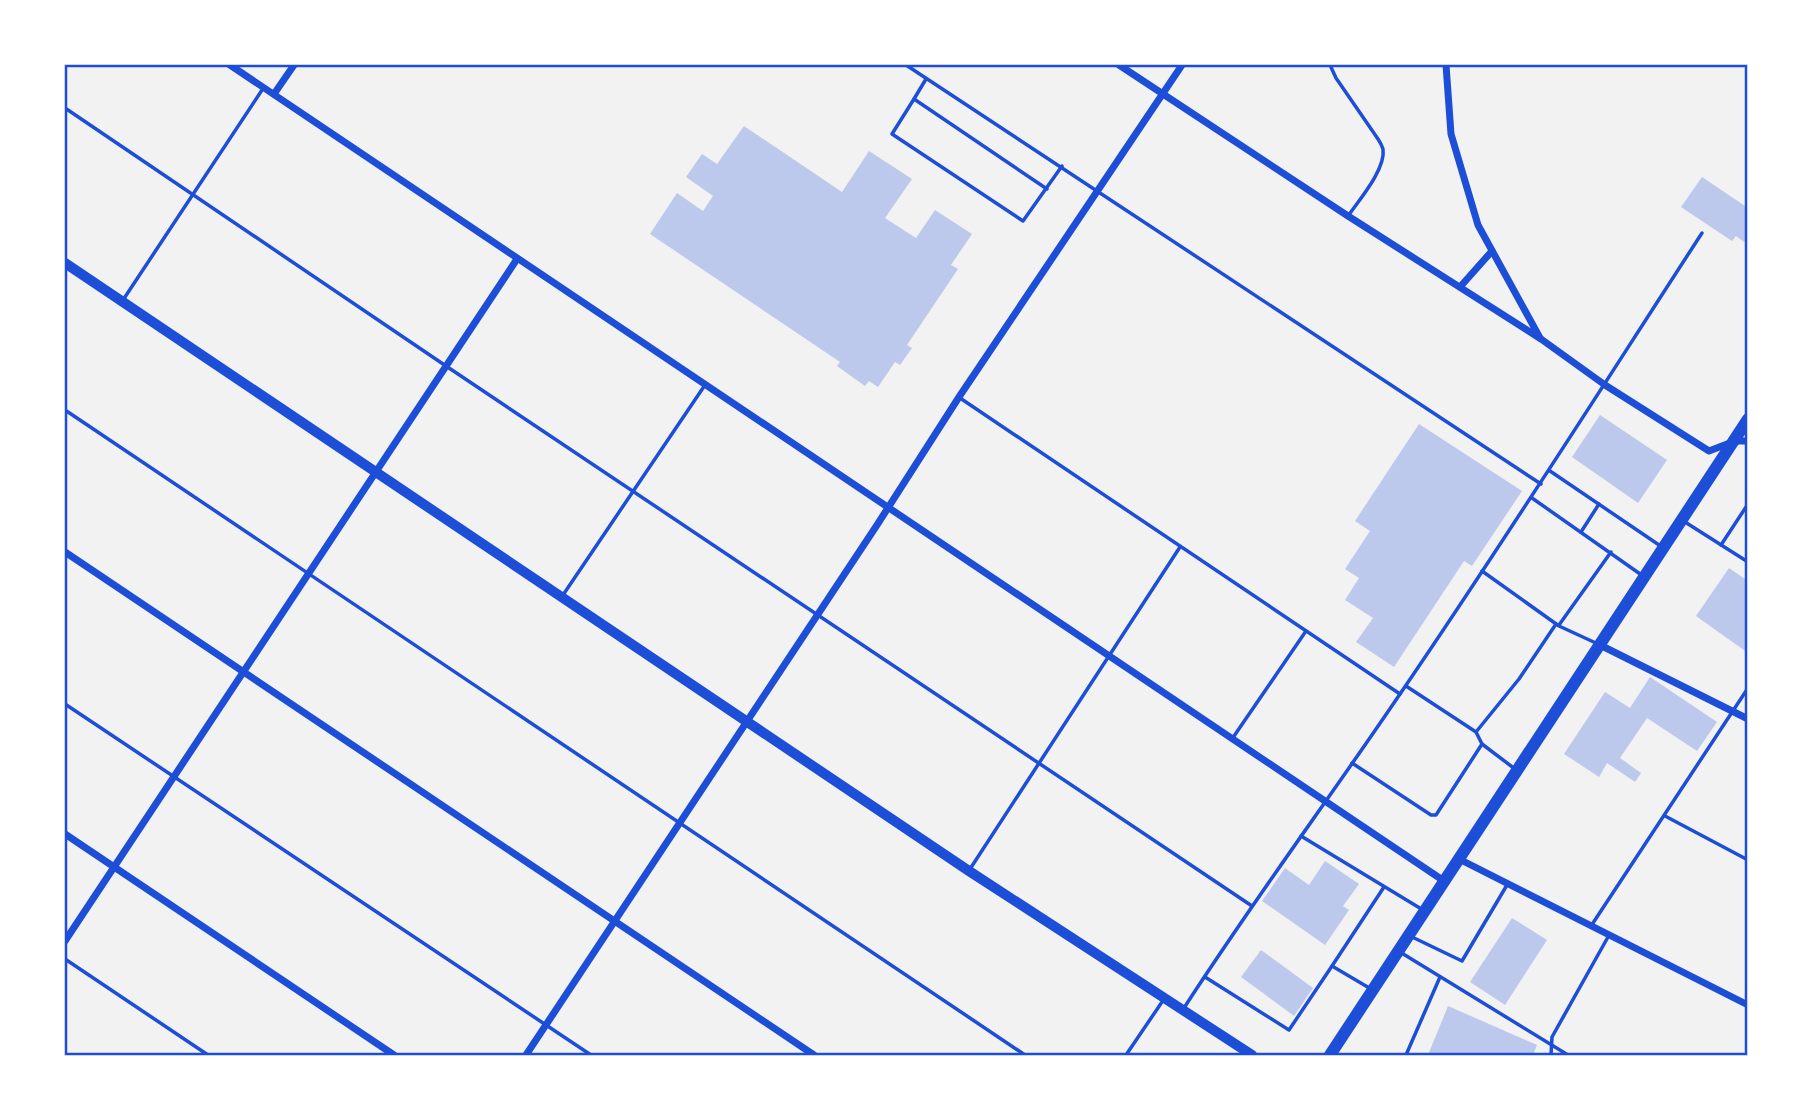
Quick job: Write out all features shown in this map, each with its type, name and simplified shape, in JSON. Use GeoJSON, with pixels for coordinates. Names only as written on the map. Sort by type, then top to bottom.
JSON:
{"type":"FeatureCollection","features":[{"type":"Feature","properties":{"kind":"main road"},"geometry":{"type":"LineString","coordinates":[[65,263],[969,871],[1252,1055]]}},
{"type":"Feature","properties":{"kind":"main road"},"geometry":{"type":"LineString","coordinates":[[1330,1055],[1748,419]]}},
{"type":"Feature","properties":{"kind":"street"},"geometry":{"type":"LineString","coordinates":[[230,65],[1444,881]]}},
{"type":"Feature","properties":{"kind":"street"},"geometry":{"type":"LineString","coordinates":[[274,94],[294,65]]}},
{"type":"Feature","properties":{"kind":"street"},"geometry":{"type":"LineString","coordinates":[[1119,65],[1541,339],[1605,385],[1709,452],[1735,441],[1748,441]]}},
{"type":"Feature","properties":{"kind":"street"},"geometry":{"type":"LineString","coordinates":[[526,1055],[959,397],[1182,65]]}},
{"type":"Feature","properties":{"kind":"street"},"geometry":{"type":"LineString","coordinates":[[1446,65],[1451,134],[1478,225],[1541,339]]}},
{"type":"Feature","properties":{"kind":"street"},"geometry":{"type":"LineString","coordinates":[[1460,287],[1492,251]]}},
{"type":"Feature","properties":{"kind":"street"},"geometry":{"type":"LineString","coordinates":[[65,941],[517,259]]}},
{"type":"Feature","properties":{"kind":"street"},"geometry":{"type":"LineString","coordinates":[[65,552],[814,1055]]}},
{"type":"Feature","properties":{"kind":"street"},"geometry":{"type":"LineString","coordinates":[[1600,645],[1748,719]]}},
{"type":"Feature","properties":{"kind":"street"},"geometry":{"type":"LineString","coordinates":[[65,834],[394,1055]]}},
{"type":"Feature","properties":{"kind":"street"},"geometry":{"type":"LineString","coordinates":[[1459,859],[1748,1005]]}},
{"type":"Feature","properties":{"kind":"lane"},"geometry":{"type":"LineString","coordinates":[[906,65],[1541,484]]}},
{"type":"Feature","properties":{"kind":"lane"},"geometry":{"type":"LineString","coordinates":[[1330,65],[1383,150],[1375,176],[1348,216]]}},
{"type":"Feature","properties":{"kind":"lane"},"geometry":{"type":"LineString","coordinates":[[926,79],[892,134],[1024,221],[1062,166]]}},
{"type":"Feature","properties":{"kind":"lane"},"geometry":{"type":"LineString","coordinates":[[122,302],[264,87]]}},
{"type":"Feature","properties":{"kind":"lane"},"geometry":{"type":"LineString","coordinates":[[914,99],[1046,188]]}},
{"type":"Feature","properties":{"kind":"lane"},"geometry":{"type":"LineString","coordinates":[[65,108],[1252,906]]}},
{"type":"Feature","properties":{"kind":"lane"},"geometry":{"type":"LineString","coordinates":[[1182,1010],[1541,484],[1702,233]]}},
{"type":"Feature","properties":{"kind":"lane"},"geometry":{"type":"LineString","coordinates":[[562,597],[705,385]]}},
{"type":"Feature","properties":{"kind":"lane"},"geometry":{"type":"LineString","coordinates":[[959,397],[1400,694]]}},
{"type":"Feature","properties":{"kind":"lane"},"geometry":{"type":"LineString","coordinates":[[65,410],[1025,1055]]}},
{"type":"Feature","properties":{"kind":"lane"},"geometry":{"type":"LineString","coordinates":[[1549,470],[1664,548]]}},
{"type":"Feature","properties":{"kind":"lane"},"geometry":{"type":"LineString","coordinates":[[1531,498],[1645,577]]}},
{"type":"Feature","properties":{"kind":"lane"},"geometry":{"type":"LineString","coordinates":[[1581,531],[1599,504]]}},
{"type":"Feature","properties":{"kind":"lane"},"geometry":{"type":"LineString","coordinates":[[1721,544],[1748,504]]}},
{"type":"Feature","properties":{"kind":"lane"},"geometry":{"type":"LineString","coordinates":[[1682,521],[1748,562]]}},
{"type":"Feature","properties":{"kind":"lane"},"geometry":{"type":"LineString","coordinates":[[969,871],[1181,546]]}},
{"type":"Feature","properties":{"kind":"lane"},"geometry":{"type":"LineString","coordinates":[[1476,732],[1519,679],[1611,552]]}},
{"type":"Feature","properties":{"kind":"lane"},"geometry":{"type":"LineString","coordinates":[[1482,571],[1558,625],[1600,645]]}},
{"type":"Feature","properties":{"kind":"lane"},"geometry":{"type":"LineString","coordinates":[[1232,739],[1306,631]]}},
{"type":"Feature","properties":{"kind":"lane"},"geometry":{"type":"LineString","coordinates":[[1405,686],[1476,732],[1482,744],[1517,771]]}},
{"type":"Feature","properties":{"kind":"lane"},"geometry":{"type":"LineString","coordinates":[[1591,926],[1748,688]]}},
{"type":"Feature","properties":{"kind":"lane"},"geometry":{"type":"LineString","coordinates":[[65,704],[592,1055]]}},
{"type":"Feature","properties":{"kind":"lane"},"geometry":{"type":"LineString","coordinates":[[1352,763],[1431,815],[1436,815],[1482,744]]}},
{"type":"Feature","properties":{"kind":"lane"},"geometry":{"type":"LineString","coordinates":[[1665,816],[1748,860]]}},
{"type":"Feature","properties":{"kind":"lane"},"geometry":{"type":"LineString","coordinates":[[1301,836],[1424,911]]}},
{"type":"Feature","properties":{"kind":"lane"},"geometry":{"type":"LineString","coordinates":[[1409,935],[1462,961],[1508,884]]}},
{"type":"Feature","properties":{"kind":"lane"},"geometry":{"type":"LineString","coordinates":[[1204,977],[1289,1030],[1384,887]]}},
{"type":"Feature","properties":{"kind":"lane"},"geometry":{"type":"LineString","coordinates":[[1551,1055],[1552,1037],[1609,935]]}},
{"type":"Feature","properties":{"kind":"lane"},"geometry":{"type":"LineString","coordinates":[[1398,951],[1568,1055]]}},
{"type":"Feature","properties":{"kind":"lane"},"geometry":{"type":"LineString","coordinates":[[65,959],[208,1055]]}},
{"type":"Feature","properties":{"kind":"lane"},"geometry":{"type":"LineString","coordinates":[[1332,966],[1372,990]]}},
{"type":"Feature","properties":{"kind":"lane"},"geometry":{"type":"LineString","coordinates":[[1406,1055],[1440,977]]}},
{"type":"Feature","properties":{"kind":"lane"},"geometry":{"type":"LineString","coordinates":[[1126,1055],[1164,999]]}},
{"type":"Feature","properties":{"kind":"building"},"geometry":{"type":"Polygon","coordinates":[[[744,126],[842,192],[869,151],[912,179],[885,218],[916,238],[935,210],[972,234],[951,265],[958,269],[907,345],[912,348],[900,365],[895,362],[878,387],[869,381],[865,386],[837,366],[840,362],[650,234],[677,193],[703,211],[713,196],[686,177],[702,154],[717,164],[744,126]]]}},
{"type":"Feature","properties":{"kind":"building"},"geometry":{"type":"Polygon","coordinates":[[[1702,177],[1748,208],[1748,236],[1744,242],[1736,236],[1732,241],[1681,207],[1702,177]]]}},
{"type":"Feature","properties":{"kind":"building"},"geometry":{"type":"Polygon","coordinates":[[[1600,415],[1667,460],[1638,503],[1572,457],[1600,415]]]}},
{"type":"Feature","properties":{"kind":"building"},"geometry":{"type":"Polygon","coordinates":[[[1419,424],[1522,491],[1472,566],[1464,561],[1394,667],[1356,642],[1373,618],[1345,600],[1359,578],[1345,569],[1370,531],[1355,521],[1419,424]]]}},
{"type":"Feature","properties":{"kind":"building"},"geometry":{"type":"Polygon","coordinates":[[[1729,568],[1748,581],[1748,653],[1696,616],[1729,568]]]}},
{"type":"Feature","properties":{"kind":"building"},"geometry":{"type":"Polygon","coordinates":[[[1650,677],[1717,722],[1697,751],[1647,718],[1620,758],[1641,773],[1635,782],[1607,763],[1599,777],[1564,754],[1605,692],[1630,708],[1650,677]]]}},
{"type":"Feature","properties":{"kind":"building"},"geometry":{"type":"Polygon","coordinates":[[[1325,861],[1359,884],[1343,906],[1349,910],[1325,945],[1262,901],[1285,868],[1309,885],[1325,861]]]}},
{"type":"Feature","properties":{"kind":"building"},"geometry":{"type":"Polygon","coordinates":[[[1512,918],[1547,940],[1505,1005],[1470,982],[1512,918]]]}},
{"type":"Feature","properties":{"kind":"building"},"geometry":{"type":"Polygon","coordinates":[[[1261,950],[1313,988],[1294,1016],[1241,977],[1261,950]]]}},
{"type":"Feature","properties":{"kind":"building"},"geometry":{"type":"Polygon","coordinates":[[[1448,1006],[1537,1045],[1533,1055],[1428,1055],[1448,1006]]]}}]}
